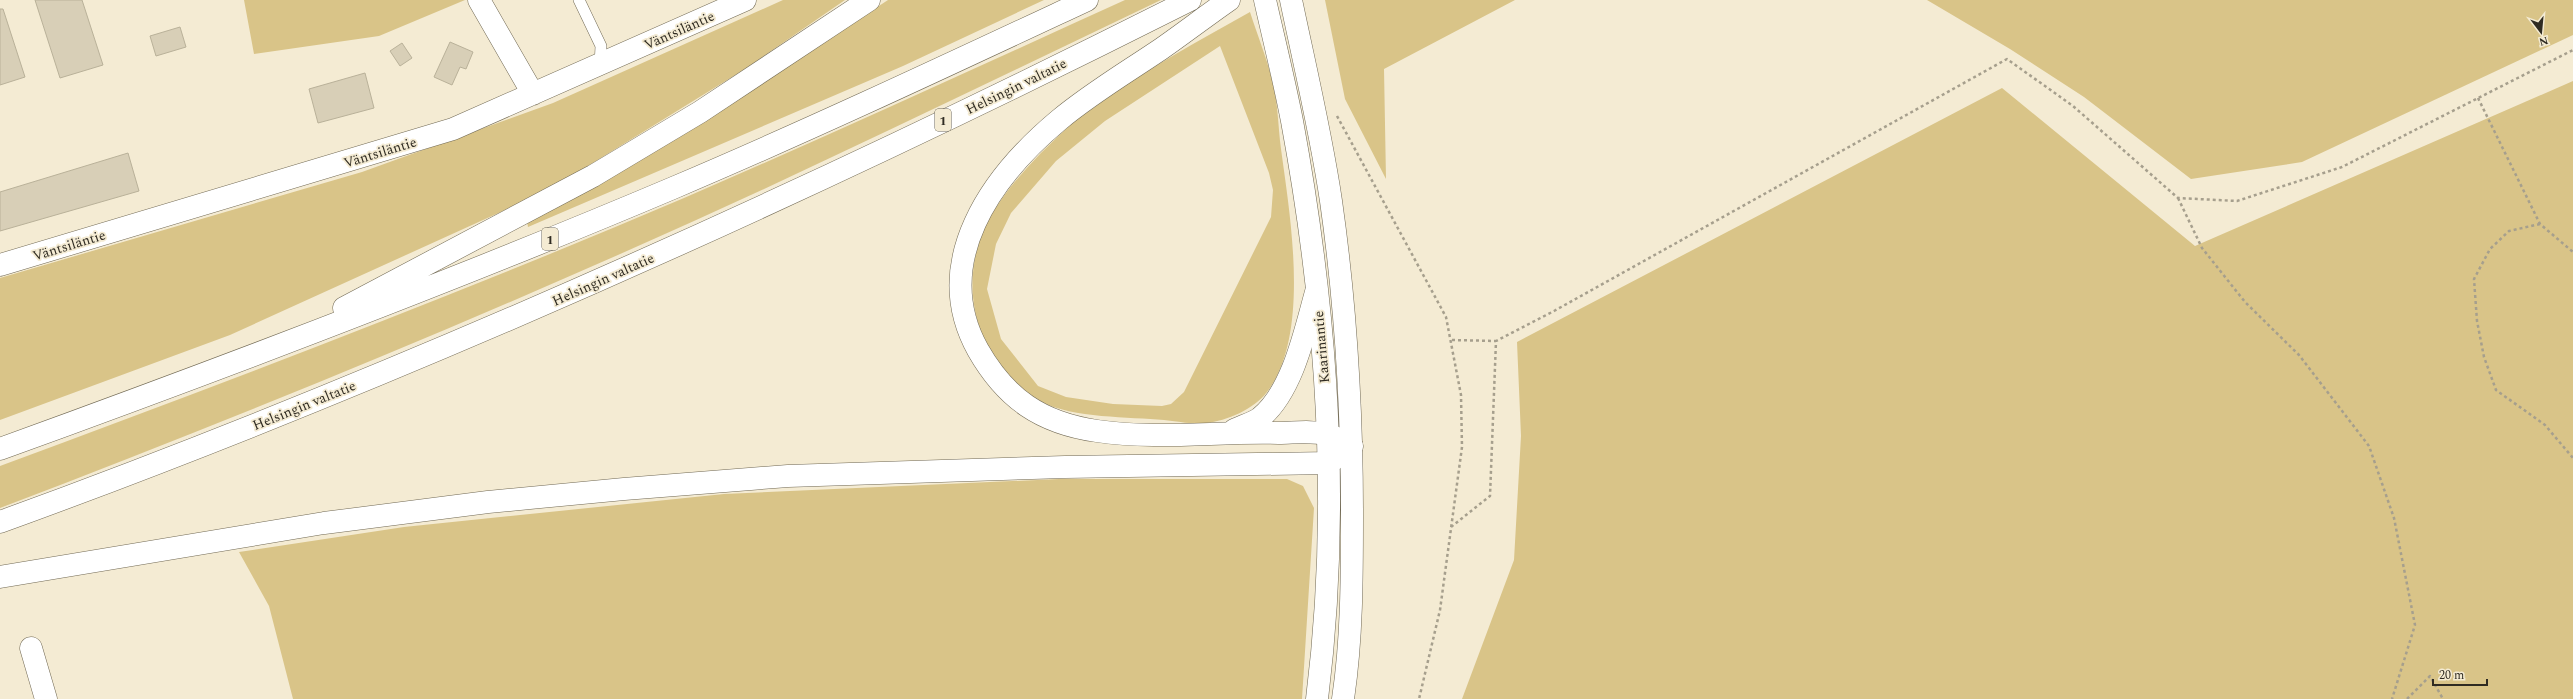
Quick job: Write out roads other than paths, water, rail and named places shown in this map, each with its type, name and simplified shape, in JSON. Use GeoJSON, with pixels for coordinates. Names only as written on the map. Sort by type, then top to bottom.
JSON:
{"type":"FeatureCollection","features":[{"type":"Feature","properties":{"kind":"main road"},"geometry":{"type":"LineString","coordinates":[[479,0],[534,94]]}},
{"type":"Feature","properties":{"kind":"main road","name":"Väntsiläntie"},"geometry":{"type":"LineString","coordinates":[[0,265],[453,129],[600,66],[745,0]]}},
{"type":"Feature","properties":{"kind":"main road"},"geometry":{"type":"LineString","coordinates":[[252,357],[593,176],[700,112],[869,0]]}},
{"type":"Feature","properties":{"kind":"main road","name":"1"},"geometry":{"type":"LineString","coordinates":[[0,449],[252,357],[498,260],[674,187],[868,103],[1087,0]]}},
{"type":"Feature","properties":{"kind":"main road","name":"Helsingin valtatie"},"geometry":{"type":"LineString","coordinates":[[0,522],[153,466],[524,313],[696,238],[866,158],[1190,0]]}},
{"type":"Feature","properties":{"kind":"main road"},"geometry":{"type":"LineString","coordinates":[[0,577],[324,523],[488,502],[624,489],[796,476],[1073,467],[1328,463],[1352,446],[1327,434],[1230,432],[1153,435],[1096,431],[1044,417],[1022,404],[990,369],[972,338],[961,293],[960,268],[974,222],[999,181],[1023,154],[1059,120],[1229,0]]}},
{"type":"Feature","properties":{"kind":"main road","name":"Kaarinantie"},"geometry":{"type":"LineString","coordinates":[[1265,0],[1292,120],[1305,202],[1322,346],[1328,463],[1328,578],[1317,699]]}},
{"type":"Feature","properties":{"kind":"main road","name":"Kaarinantie"},"geometry":{"type":"LineString","coordinates":[[1291,0],[1316,113],[1331,201],[1345,315],[1352,446],[1352,576],[1343,699]]}},
{"type":"Feature","properties":{"kind":"main road"},"geometry":{"type":"LineString","coordinates":[[1230,432],[1259,419],[1285,384],[1302,340],[1316,292]]}},
{"type":"Feature","properties":{"kind":"main road"},"geometry":{"type":"LineString","coordinates":[[31,648],[46,699]]}},
{"type":"Feature","properties":{"kind":"lane"},"geometry":{"type":"LineString","coordinates":[[579,0],[601,46],[600,66]]}}]}
